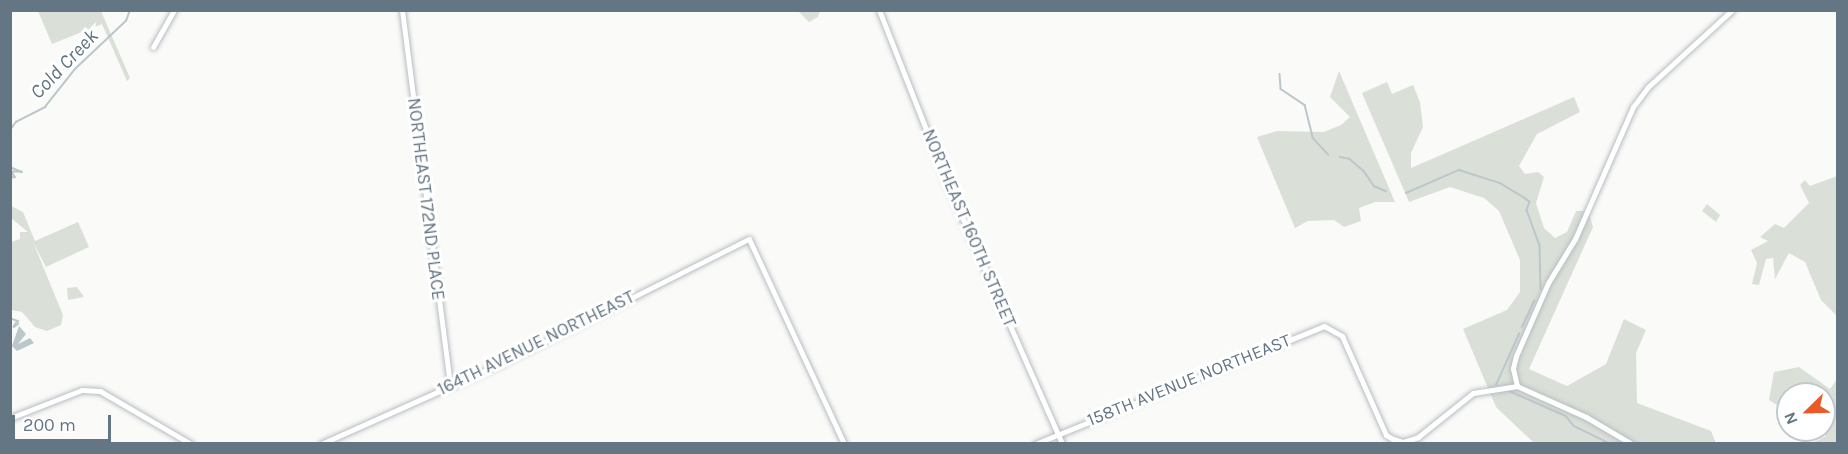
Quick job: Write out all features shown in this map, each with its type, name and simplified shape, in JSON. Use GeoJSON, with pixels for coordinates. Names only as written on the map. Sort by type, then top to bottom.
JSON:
{"type":"FeatureCollection","features":[{"type":"Feature","properties":{"kind":"street"},"geometry":{"type":"LineString","coordinates":[[153,47],[174,10]]}},
{"type":"Feature","properties":{"kind":"street","name":"NORTHEAST 172ND PLACE"},"geometry":{"type":"LineString","coordinates":[[402,10],[450,387]]}},
{"type":"Feature","properties":{"kind":"street","name":"NORTHEAST 160TH STREET"},"geometry":{"type":"LineString","coordinates":[[879,10],[948,185],[1062,444]]}},
{"type":"Feature","properties":{"kind":"street"},"geometry":{"type":"LineString","coordinates":[[1632,444],[1586,417],[1516,386],[1513,369],[1516,356],[1542,294],[1575,239],[1642,94],[1732,10]]}},
{"type":"Feature","properties":{"kind":"street","name":"164TH AVENUE NORTHEAST"},"geometry":{"type":"LineString","coordinates":[[321,444],[450,387],[749,238],[844,444]]}},
{"type":"Feature","properties":{"kind":"street","name":"158TH AVENUE NORTHEAST"},"geometry":{"type":"LineString","coordinates":[[1035,444],[1318,328],[1330,327],[1342,336],[1386,435],[1398,441],[1410,441],[1464,397],[1483,390],[1516,386]]}},
{"type":"Feature","properties":{"kind":"street"},"geometry":{"type":"LineString","coordinates":[[10,418],[82,390],[106,392],[191,444]]}},
{"type":"Feature","properties":{"kind":"shaded area"},"geometry":{"type":"Polygon","coordinates":[[[38,11],[101,11],[130,78],[127,81],[102,24],[52,44],[38,11]]]}},
{"type":"Feature","properties":{"kind":"shaded area"},"geometry":{"type":"Polygon","coordinates":[[[798,11],[820,11],[818,17],[809,22],[798,11]]]}},
{"type":"Feature","properties":{"kind":"shaded area"},"geometry":{"type":"Polygon","coordinates":[[[1339,71],[1395,202],[1375,202],[1359,208],[1361,221],[1344,227],[1334,220],[1308,221],[1295,228],[1257,137],[1277,131],[1324,132],[1341,125],[1350,117],[1330,97],[1339,71]]]}},
{"type":"Feature","properties":{"kind":"shaded area"},"geometry":{"type":"Polygon","coordinates":[[[1387,82],[1392,94],[1413,85],[1420,102],[1423,127],[1411,153],[1411,168],[1574,97],[1580,112],[1537,134],[1519,166],[1525,174],[1538,172],[1544,177],[1536,203],[1544,228],[1555,238],[1567,232],[1576,211],[1588,211],[1593,227],[1529,369],[1567,386],[1606,364],[1624,319],[1646,330],[1636,353],[1637,403],[1711,431],[1716,443],[1534,443],[1496,407],[1463,329],[1507,310],[1520,292],[1520,260],[1499,211],[1484,198],[1450,187],[1409,202],[1362,93],[1387,82]]]}},
{"type":"Feature","properties":{"kind":"shaded area"},"geometry":{"type":"Polygon","coordinates":[[[1838,176],[1837,316],[1821,300],[1805,262],[1789,253],[1775,279],[1773,258],[1766,259],[1759,285],[1752,284],[1757,263],[1751,250],[1768,241],[1760,237],[1775,224],[1784,228],[1809,203],[1800,185],[1805,180],[1810,186],[1838,176]]]}},
{"type":"Feature","properties":{"kind":"shaded area"},"geometry":{"type":"Polygon","coordinates":[[[1707,204],[1720,215],[1716,222],[1702,211],[1707,204]]]}},
{"type":"Feature","properties":{"kind":"shaded area"},"geometry":{"type":"Polygon","coordinates":[[[11,206],[23,212],[35,241],[78,222],[89,247],[46,267],[33,242],[63,315],[61,325],[47,331],[35,327],[22,312],[11,310],[11,242],[20,239],[20,232],[28,232],[11,218],[11,206]]]}},
{"type":"Feature","properties":{"kind":"shaded area"},"geometry":{"type":"Polygon","coordinates":[[[77,287],[84,297],[68,300],[67,288],[77,287]]]}},
{"type":"Feature","properties":{"kind":"shaded area"},"geometry":{"type":"Polygon","coordinates":[[[19,326],[26,334],[18,344],[30,338],[34,343],[17,351],[12,346],[19,326]]]}},
{"type":"Feature","properties":{"kind":"shaded area"},"geometry":{"type":"Polygon","coordinates":[[[1799,367],[1820,382],[1776,382],[1776,404],[1769,400],[1774,372],[1799,367]]]}},
{"type":"Feature","properties":{"kind":"shaded area"},"geometry":{"type":"Polygon","coordinates":[[[1837,379],[1837,443],[1812,443],[1836,442],[1835,382],[1837,379]]]}},
{"type":"Feature","properties":{"kind":"waterway","name":"Cold Creek"},"geometry":{"type":"LineString","coordinates":[[10,130],[16,122],[45,107],[75,69],[126,21],[130,10]]}},
{"type":"Feature","properties":{"kind":"waterway"},"geometry":{"type":"LineString","coordinates":[[1280,74],[1281,89],[1305,105],[1313,138],[1329,155]]}},
{"type":"Feature","properties":{"kind":"waterway"},"geometry":{"type":"LineString","coordinates":[[1340,157],[1350,159],[1364,171],[1374,186],[1386,191]]}},
{"type":"Feature","properties":{"kind":"waterway"},"geometry":{"type":"LineString","coordinates":[[10,167],[22,172],[12,172],[15,177],[10,179]]}},
{"type":"Feature","properties":{"kind":"waterway"},"geometry":{"type":"LineString","coordinates":[[1406,193],[1459,170],[1500,183],[1525,198],[1530,202],[1527,210],[1540,245],[1541,289]]}},
{"type":"Feature","properties":{"kind":"waterway"},"geometry":{"type":"LineString","coordinates":[[1522,327],[1534,301]]}},
{"type":"Feature","properties":{"kind":"waterway"},"geometry":{"type":"LineString","coordinates":[[10,318],[18,321],[14,327],[18,324]]}},
{"type":"Feature","properties":{"kind":"waterway"},"geometry":{"type":"LineString","coordinates":[[1496,385],[1519,334]]}},
{"type":"Feature","properties":{"kind":"waterway"},"geometry":{"type":"LineString","coordinates":[[1507,390],[1566,416],[1574,426],[1611,444]]}}]}
